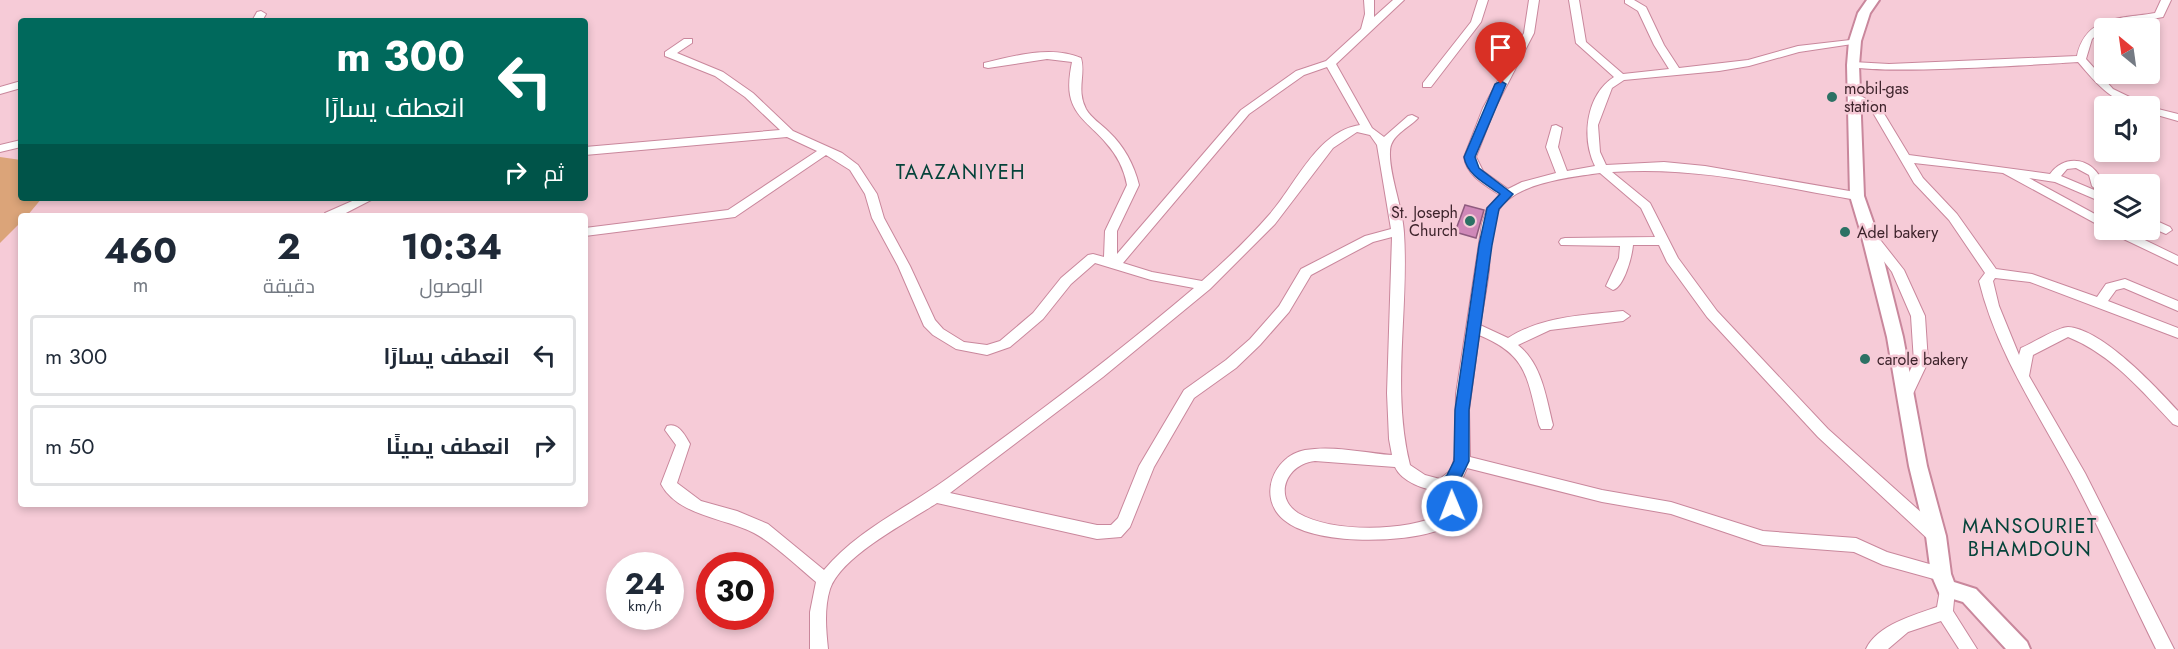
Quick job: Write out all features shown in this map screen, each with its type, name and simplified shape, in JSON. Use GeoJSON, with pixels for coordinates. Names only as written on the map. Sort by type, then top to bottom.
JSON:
{"type":"FeatureCollection","features":[{"type":"Feature","properties":{"kind":"main road"},"geometry":{"type":"LineString","coordinates":[[1873,0],[1864,13],[1855,40],[1853,65],[1857,196],[1869,233],[1895,337],[1918,466],[1936,536],[1944,581],[1969,595],[2020,649]]}},
{"type":"Feature","properties":{"kind":"street"},"geometry":{"type":"LineString","coordinates":[[1366,28],[1370,14],[1369,0]]}},
{"type":"Feature","properties":{"kind":"street"},"geometry":{"type":"LineString","coordinates":[[1113,263],[1245,112],[1300,73],[1330,63],[1399,0]]}},
{"type":"Feature","properties":{"kind":"street"},"geometry":{"type":"LineString","coordinates":[[1426,85],[1476,22],[1483,0]]}},
{"type":"Feature","properties":{"kind":"street"},"geometry":{"type":"LineString","coordinates":[[1507,194],[1475,170],[1471,166],[1470,157],[1489,108],[1529,33],[1534,0]]}},
{"type":"Feature","properties":{"kind":"street"},"geometry":{"type":"LineString","coordinates":[[1574,0],[1581,43],[1621,77]]}},
{"type":"Feature","properties":{"kind":"street"},"geometry":{"type":"LineString","coordinates":[[2081,58],[2085,42],[2092,33],[2123,21],[2159,15],[2166,0]]}},
{"type":"Feature","properties":{"kind":"street"},"geometry":{"type":"LineString","coordinates":[[1629,1],[1642,9],[1659,45],[1676,72]]}},
{"type":"Feature","properties":{"kind":"street"},"geometry":{"type":"LineString","coordinates":[[1855,40],[1798,49],[1739,65],[1621,77],[1607,86],[1592,125],[1594,152],[1603,170],[1646,206],[1662,241],[1692,289],[1712,314],[1841,450],[1936,536]]}},
{"type":"Feature","properties":{"kind":"street"},"geometry":{"type":"LineString","coordinates":[[688,41],[669,54],[719,74],[749,95],[789,133],[847,162],[861,176],[871,194],[878,218],[904,266],[929,323],[938,332],[961,346],[987,350],[1005,344],[1038,316],[1066,281],[1093,258],[1151,276],[1205,286]]}},
{"type":"Feature","properties":{"kind":"street"},"geometry":{"type":"LineString","coordinates":[[988,65],[1054,56],[1069,56],[1077,60],[1074,84],[1077,101],[1087,119],[1108,138],[1130,171],[1134,185],[1111,231],[1113,263]]}},
{"type":"Feature","properties":{"kind":"street"},"geometry":{"type":"LineString","coordinates":[[1853,65],[1870,67],[2081,58]]}},
{"type":"Feature","properties":{"kind":"street"},"geometry":{"type":"LineString","coordinates":[[2081,58],[2109,91],[2119,96]]}},
{"type":"Feature","properties":{"kind":"street"},"geometry":{"type":"LineString","coordinates":[[1330,63],[1368,130]]}},
{"type":"Feature","properties":{"kind":"street"},"geometry":{"type":"LineString","coordinates":[[0,91],[18,85]]}},
{"type":"Feature","properties":{"kind":"street"},"geometry":{"type":"LineString","coordinates":[[1854,95],[1876,109],[1918,180],[1953,217],[1992,273],[2032,278],[2178,333]]}},
{"type":"Feature","properties":{"kind":"street"},"geometry":{"type":"LineString","coordinates":[[2160,113],[2178,118]]}},
{"type":"Feature","properties":{"kind":"street"},"geometry":{"type":"LineString","coordinates":[[1384,151],[1390,135],[1412,118]]}},
{"type":"Feature","properties":{"kind":"street"},"geometry":{"type":"LineString","coordinates":[[1556,128],[1553,154],[1563,175]]}},
{"type":"Feature","properties":{"kind":"street"},"geometry":{"type":"LineString","coordinates":[[819,649],[820,598],[825,580],[849,556],[889,524],[934,496],[1107,368],[1205,286],[1279,211],[1321,154],[1335,140],[1354,129],[1368,130],[1377,135],[1384,151],[1398,232],[1394,393],[1396,439],[1401,462],[1409,473],[1433,484],[1446,484],[1453,480],[1461,461],[1462,410],[1491,214],[1507,194],[1536,181],[1563,175],[1651,166],[1684,167],[1857,196]]}},
{"type":"Feature","properties":{"kind":"street"},"geometry":{"type":"LineString","coordinates":[[588,151],[789,133]]}},
{"type":"Feature","properties":{"kind":"street"},"geometry":{"type":"LineString","coordinates":[[0,149],[18,144]]}},
{"type":"Feature","properties":{"kind":"street"},"geometry":{"type":"LineString","coordinates":[[588,232],[731,214],[825,150]]}},
{"type":"Feature","properties":{"kind":"street"},"geometry":{"type":"LineString","coordinates":[[1905,158],[2053,177],[2094,195]]}},
{"type":"Feature","properties":{"kind":"street"},"geometry":{"type":"LineString","coordinates":[[2053,177],[2067,164],[2089,169],[2094,174]]}},
{"type":"Feature","properties":{"kind":"street"},"geometry":{"type":"LineString","coordinates":[[2013,172],[2094,218]]}},
{"type":"Feature","properties":{"kind":"street"},"geometry":{"type":"LineString","coordinates":[[336,213],[362,201]]}},
{"type":"Feature","properties":{"kind":"street"},"geometry":{"type":"LineString","coordinates":[[2160,227],[2166,230]]}},
{"type":"Feature","properties":{"kind":"street"},"geometry":{"type":"LineString","coordinates":[[934,496],[1097,532],[1115,532],[1124,522],[1148,466],[1189,394],[1232,363],[1256,342],[1284,309],[1306,272],[1369,239],[1382,234],[1398,232]]}},
{"type":"Feature","properties":{"kind":"street"},"geometry":{"type":"LineString","coordinates":[[1869,233],[1898,270],[1918,316],[1921,362],[1906,394]]}},
{"type":"Feature","properties":{"kind":"street"},"geometry":{"type":"LineString","coordinates":[[2135,240],[2178,261]]}},
{"type":"Feature","properties":{"kind":"street"},"geometry":{"type":"LineString","coordinates":[[1613,286],[1625,258],[1626,241]]}},
{"type":"Feature","properties":{"kind":"street"},"geometry":{"type":"LineString","coordinates":[[1565,242],[1662,241]]}},
{"type":"Feature","properties":{"kind":"street"},"geometry":{"type":"LineString","coordinates":[[1992,273],[1986,281],[1990,303],[2024,377],[2080,478],[2165,649]]}},
{"type":"Feature","properties":{"kind":"street"},"geometry":{"type":"LineString","coordinates":[[2099,304],[2111,286],[2125,283],[2178,306]]}},
{"type":"Feature","properties":{"kind":"street"},"geometry":{"type":"LineString","coordinates":[[1509,344],[1520,336],[1538,329],[1570,322],[1623,316]]}},
{"type":"Feature","properties":{"kind":"street"},"geometry":{"type":"LineString","coordinates":[[1474,328],[1496,336],[1517,348],[1531,367],[1546,425]]}},
{"type":"Feature","properties":{"kind":"street"},"geometry":{"type":"LineString","coordinates":[[2024,377],[2026,352],[2067,332],[2078,335],[2130,369],[2178,420]]}},
{"type":"Feature","properties":{"kind":"street"},"geometry":{"type":"LineString","coordinates":[[672,430],[683,444],[683,449],[669,484],[671,487],[696,507],[731,516],[762,529],[825,580]]}},
{"type":"Feature","properties":{"kind":"street"},"geometry":{"type":"LineString","coordinates":[[1401,462],[1318,455],[1304,456],[1291,461],[1281,472],[1276,500],[1284,513],[1300,523],[1358,534],[1394,532],[1433,526],[1448,518],[1452,506],[1446,484]]}},
{"type":"Feature","properties":{"kind":"street"},"geometry":{"type":"LineString","coordinates":[[1461,461],[1602,496],[1671,508],[1763,538],[1856,545],[1883,558],[1944,581],[1945,612],[1968,649]]}},
{"type":"Feature","properties":{"kind":"street"},"geometry":{"type":"LineString","coordinates":[[1875,649],[1902,627],[1945,612]]}},
{"type":"Feature","properties":{"kind":"shaded area"},"geometry":{"type":"Polygon","coordinates":[[[0,157],[18,160],[18,201],[40,201],[30,213],[18,213],[18,225],[0,243],[0,157]]]}},
{"type":"Feature","properties":{"kind":"building","name":"St. Joseph Church"},"geometry":{"type":"Polygon","coordinates":[[[1465,205],[1484,210],[1476,238],[1455,232],[1465,205]]]}},
{"type":"Feature","properties":{"kind":"place","name":"mobil-gas station"},"geometry":{"type":"Point","coordinates":[1832,97]}},
{"type":"Feature","properties":{"kind":"place","name":"St. Joseph Church"},"geometry":{"type":"Point","coordinates":[1470,221]}},
{"type":"Feature","properties":{"kind":"place","name":"Adel bakery"},"geometry":{"type":"Point","coordinates":[1845,232]}},
{"type":"Feature","properties":{"kind":"place","name":"carole bakery"},"geometry":{"type":"Point","coordinates":[1865,359]}},
{"type":"Feature","properties":{"kind":"district","name":"TAAZANIYEH"},"geometry":{"type":"Point","coordinates":[961,172]}},
{"type":"Feature","properties":{"kind":"district","name":"MANSOURIET BHAMDOUN"},"geometry":{"type":"Point","coordinates":[2030,538]}},
{"type":"Feature","properties":{"kind":"route"},"geometry":{"type":"LineString","coordinates":[[1452,506],[1446,484],[1453,480],[1461,461],[1462,410],[1485,245],[1494,208],[1507,194],[1484,178],[1471,166],[1469,161],[1489,108],[1501,84]]}}]}
